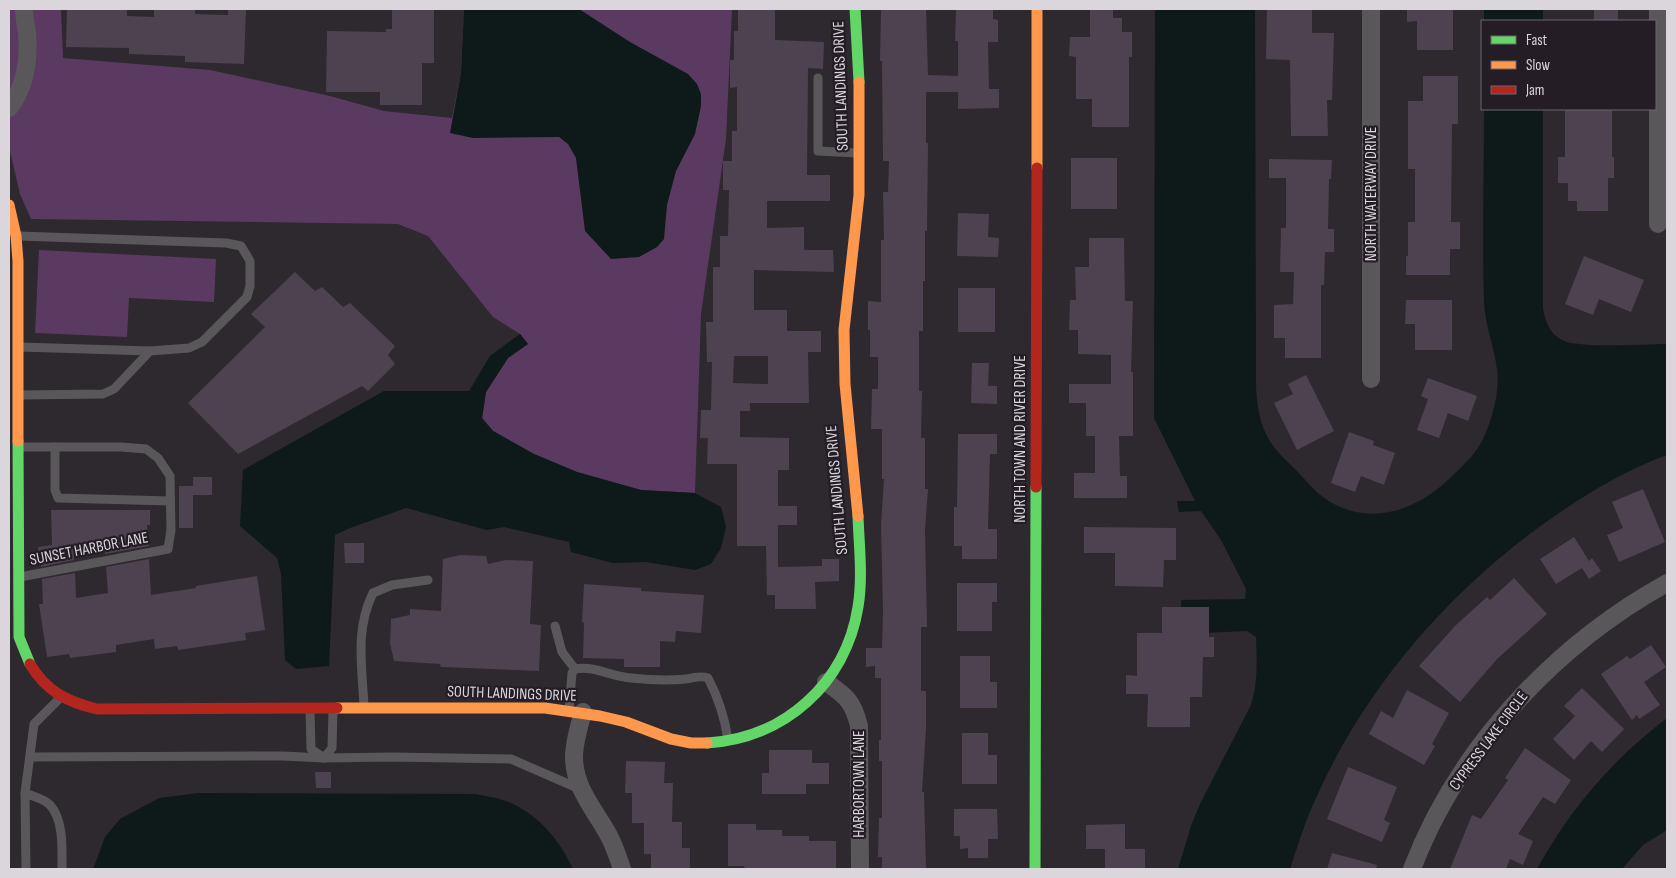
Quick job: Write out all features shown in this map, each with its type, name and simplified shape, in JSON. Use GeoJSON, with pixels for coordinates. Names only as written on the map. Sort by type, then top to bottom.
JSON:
{"type":"FeatureCollection","features":[{"type":"Feature","properties":{"kind":"street"},"geometry":{"type":"LineString","coordinates":[[9,108],[21,89],[26,71],[28,51],[24,9]]}},
{"type":"Feature","properties":{"kind":"street","name":"SOUTH LANDINGS DRIVE"},"geometry":{"type":"LineString","coordinates":[[9,205],[16,236],[18,261],[19,637],[24,656],[33,672],[45,687],[60,698],[79,706],[97,709],[545,708],[576,711],[619,720],[678,741],[698,744],[737,740],[775,725],[794,714],[811,699],[826,682],[845,652],[857,614],[860,594],[858,506],[845,394],[844,331],[858,216],[860,153],[859,54],[856,9]]}},
{"type":"Feature","properties":{"kind":"street","name":"NORTH TOWN AND RIVER DRIVE"},"geometry":{"type":"LineString","coordinates":[[1035,869],[1037,9]]}},
{"type":"Feature","properties":{"kind":"street","name":"NORTH WATERWAY DRIVE"},"geometry":{"type":"LineString","coordinates":[[1371,9],[1371,379]]}},
{"type":"Feature","properties":{"kind":"street"},"geometry":{"type":"LineString","coordinates":[[1658,9],[1658,224]]}},
{"type":"Feature","properties":{"kind":"street","name":"CYPRESS LAKE CIRCLE"},"geometry":{"type":"LineString","coordinates":[[1412,869],[1435,818],[1448,796],[1474,756],[1509,711],[1538,680],[1596,629],[1667,583]]}},
{"type":"Feature","properties":{"kind":"street","name":"HARBORTOWN LANE"},"geometry":{"type":"LineString","coordinates":[[826,682],[843,694],[855,709],[859,726],[860,869]]}},
{"type":"Feature","properties":{"kind":"street"},"geometry":{"type":"LineString","coordinates":[[576,711],[574,759],[579,783],[591,809],[608,834],[622,869]]}},
{"type":"Feature","properties":{"kind":"lane"},"geometry":{"type":"LineString","coordinates":[[818,78],[818,151],[860,153]]}},
{"type":"Feature","properties":{"kind":"lane"},"geometry":{"type":"LineString","coordinates":[[16,236],[226,243],[241,246],[250,261],[250,286],[246,297],[202,342],[189,348],[150,351],[18,347]]}},
{"type":"Feature","properties":{"kind":"lane"},"geometry":{"type":"LineString","coordinates":[[18,395],[103,394],[114,389],[150,351]]}},
{"type":"Feature","properties":{"kind":"lane","name":"SUNSET HARBOR LANE"},"geometry":{"type":"LineString","coordinates":[[18,447],[121,447],[146,449],[158,458],[170,476],[168,549],[18,577]]}},
{"type":"Feature","properties":{"kind":"lane"},"geometry":{"type":"LineString","coordinates":[[55,447],[55,490],[58,498],[170,501]]}},
{"type":"Feature","properties":{"kind":"lane"},"geometry":{"type":"LineString","coordinates":[[364,709],[361,631],[365,608],[373,592],[392,585],[428,580]]}},
{"type":"Feature","properties":{"kind":"lane"},"geometry":{"type":"LineString","coordinates":[[555,626],[562,652],[575,668]]}},
{"type":"Feature","properties":{"kind":"lane"},"geometry":{"type":"LineString","coordinates":[[575,668],[572,673],[576,711]]}},
{"type":"Feature","properties":{"kind":"lane"},"geometry":{"type":"LineString","coordinates":[[575,668],[591,668],[608,674],[631,678],[686,679],[696,676],[708,678],[726,724],[728,741]]}},
{"type":"Feature","properties":{"kind":"lane"},"geometry":{"type":"LineString","coordinates":[[26,869],[25,793],[34,724],[60,698]]}},
{"type":"Feature","properties":{"kind":"lane"},"geometry":{"type":"LineString","coordinates":[[324,758],[332,748],[333,708]]}},
{"type":"Feature","properties":{"kind":"lane"},"geometry":{"type":"LineString","coordinates":[[310,709],[311,749],[324,758]]}},
{"type":"Feature","properties":{"kind":"lane"},"geometry":{"type":"LineString","coordinates":[[30,757],[283,756],[512,759],[582,790]]}},
{"type":"Feature","properties":{"kind":"lane"},"geometry":{"type":"LineString","coordinates":[[25,793],[50,804],[59,823],[62,838],[62,869]]}},
{"type":"Feature","properties":{"kind":"shaded area"},"geometry":{"type":"Polygon","coordinates":[[[9,9],[61,9],[63,58],[210,70],[330,96],[384,111],[452,118],[461,73],[464,9],[732,9],[726,139],[701,314],[695,493],[641,490],[577,472],[534,454],[493,431],[482,418],[486,392],[508,358],[528,344],[520,334],[493,317],[428,236],[398,224],[31,219],[20,194],[9,147],[9,9]]]}},
{"type":"Feature","properties":{"kind":"shaded area"},"geometry":{"type":"Polygon","coordinates":[[[464,9],[579,9],[630,42],[688,74],[697,84],[701,94],[701,106],[695,134],[676,171],[667,205],[664,239],[657,247],[639,257],[611,259],[585,231],[576,158],[568,144],[559,137],[473,138],[450,133],[461,73],[464,9]]]}},
{"type":"Feature","properties":{"kind":"shaded area"},"geometry":{"type":"Polygon","coordinates":[[[1155,9],[1255,9],[1256,375],[1258,406],[1263,426],[1273,446],[1327,500],[1348,510],[1363,513],[1394,511],[1409,506],[1437,490],[1474,453],[1485,435],[1495,403],[1498,377],[1484,302],[1484,110],[1543,110],[1543,308],[1546,322],[1551,330],[1562,340],[1571,343],[1613,345],[1667,344],[1667,455],[1617,477],[1539,527],[1471,584],[1439,615],[1383,683],[1358,720],[1316,798],[1290,869],[1178,869],[1192,823],[1201,802],[1251,705],[1256,680],[1257,654],[1256,637],[1247,631],[1181,634],[1181,600],[1245,599],[1246,589],[1221,540],[1201,511],[1179,512],[1177,501],[1195,501],[1154,418],[1155,9]]]}},
{"type":"Feature","properties":{"kind":"shaded area"},"geometry":{"type":"Polygon","coordinates":[[[1484,9],[1543,9],[1543,20],[1484,20],[1484,9]]]}},
{"type":"Feature","properties":{"kind":"shaded area"},"geometry":{"type":"Polygon","coordinates":[[[39,250],[216,259],[214,302],[129,298],[127,337],[35,333],[39,250]]]}},
{"type":"Feature","properties":{"kind":"shaded area"},"geometry":{"type":"Polygon","coordinates":[[[520,334],[528,344],[508,358],[486,392],[482,418],[493,431],[534,454],[577,472],[641,490],[695,493],[721,507],[726,527],[721,548],[711,564],[695,570],[646,562],[613,563],[571,552],[569,542],[504,527],[487,530],[406,508],[335,535],[329,666],[296,669],[285,660],[281,574],[277,558],[240,526],[243,470],[384,391],[469,391],[490,356],[520,334]]]}},
{"type":"Feature","properties":{"kind":"shaded area"},"geometry":{"type":"Polygon","coordinates":[[[1667,718],[1667,830],[1643,845],[1622,869],[1537,869],[1564,826],[1594,786],[1629,750],[1667,718]]]}},
{"type":"Feature","properties":{"kind":"shaded area"},"geometry":{"type":"Polygon","coordinates":[[[199,793],[476,794],[487,796],[512,804],[535,818],[557,841],[573,869],[93,869],[105,837],[120,819],[159,798],[199,793]]]}},
{"type":"Feature","properties":{"kind":"building"},"geometry":{"type":"Polygon","coordinates":[[[67,9],[127,10],[127,16],[154,17],[154,9],[195,9],[195,14],[228,15],[228,9],[246,9],[244,64],[185,62],[185,56],[129,54],[129,48],[66,47],[67,9]]]}},
{"type":"Feature","properties":{"kind":"building"},"geometry":{"type":"Polygon","coordinates":[[[392,9],[434,9],[434,63],[422,63],[422,105],[380,105],[380,92],[326,92],[327,31],[386,32],[386,29],[392,29],[392,9]]]}},
{"type":"Feature","properties":{"kind":"building"},"geometry":{"type":"Polygon","coordinates":[[[738,9],[775,9],[775,40],[824,42],[823,69],[808,68],[807,175],[830,175],[830,201],[767,201],[767,228],[804,227],[804,250],[833,250],[834,272],[754,270],[754,310],[787,310],[787,331],[821,331],[821,352],[808,352],[809,403],[750,403],[750,411],[740,411],[740,437],[789,438],[789,470],[778,470],[778,506],[797,506],[797,525],[778,525],[778,567],[822,566],[822,559],[839,559],[839,581],[815,582],[816,609],[775,609],[775,595],[767,595],[766,546],[737,546],[737,464],[707,464],[708,438],[700,438],[701,410],[711,410],[712,362],[707,362],[706,322],[713,322],[713,267],[720,267],[720,236],[728,236],[729,190],[723,190],[723,161],[732,161],[732,131],[737,131],[737,87],[730,88],[730,60],[734,60],[734,31],[738,31],[738,9]],[[734,356],[733,383],[768,384],[768,356],[734,356]]]}},
{"type":"Feature","properties":{"kind":"building"},"geometry":{"type":"Polygon","coordinates":[[[881,9],[926,9],[928,75],[958,76],[958,41],[955,41],[956,9],[993,9],[993,19],[998,20],[998,42],[988,42],[989,89],[999,89],[999,108],[958,109],[958,92],[926,92],[926,143],[928,143],[927,231],[925,231],[925,281],[923,281],[923,331],[919,331],[919,391],[922,391],[921,438],[925,438],[925,489],[928,489],[925,530],[927,627],[921,627],[921,691],[926,691],[922,792],[924,792],[926,869],[882,869],[882,857],[878,857],[879,818],[882,818],[882,761],[879,761],[881,678],[875,678],[875,666],[866,667],[866,648],[882,648],[883,611],[881,525],[884,479],[882,479],[882,429],[871,429],[872,389],[878,389],[878,357],[870,357],[870,330],[868,330],[868,301],[881,302],[881,240],[884,240],[883,192],[888,192],[889,161],[883,161],[882,61],[880,61],[881,9]]]}},
{"type":"Feature","properties":{"kind":"building"},"geometry":{"type":"Polygon","coordinates":[[[1090,9],[1113,9],[1113,18],[1122,18],[1122,32],[1132,32],[1132,57],[1129,57],[1129,127],[1092,127],[1092,99],[1076,99],[1076,57],[1069,56],[1070,37],[1090,37],[1090,9]]]}},
{"type":"Feature","properties":{"kind":"building"},"geometry":{"type":"Polygon","coordinates":[[[1267,9],[1312,9],[1312,33],[1334,33],[1332,100],[1327,100],[1328,136],[1291,136],[1290,60],[1266,59],[1267,9]]]}},
{"type":"Feature","properties":{"kind":"building"},"geometry":{"type":"Polygon","coordinates":[[[1407,9],[1453,9],[1453,50],[1417,50],[1417,21],[1407,22],[1407,9]]]}},
{"type":"Feature","properties":{"kind":"building"},"geometry":{"type":"Polygon","coordinates":[[[1594,9],[1618,9],[1618,20],[1594,20],[1594,9]]]}},
{"type":"Feature","properties":{"kind":"building"},"geometry":{"type":"Polygon","coordinates":[[[1423,76],[1458,76],[1458,124],[1452,124],[1451,222],[1460,222],[1460,249],[1450,249],[1450,275],[1406,275],[1408,222],[1415,222],[1415,169],[1408,169],[1408,101],[1423,101],[1423,76]]]}},
{"type":"Feature","properties":{"kind":"building"},"geometry":{"type":"Polygon","coordinates":[[[1565,110],[1612,110],[1614,178],[1608,178],[1608,211],[1577,211],[1577,201],[1568,201],[1568,183],[1558,183],[1558,157],[1565,157],[1565,110]]]}},
{"type":"Feature","properties":{"kind":"building"},"geometry":{"type":"Polygon","coordinates":[[[1071,158],[1117,158],[1117,209],[1071,209],[1071,158]]]}},
{"type":"Feature","properties":{"kind":"building"},"geometry":{"type":"Polygon","coordinates":[[[1269,159],[1332,160],[1331,179],[1329,179],[1328,229],[1334,229],[1334,252],[1325,252],[1324,285],[1321,285],[1321,358],[1285,358],[1285,338],[1274,338],[1274,305],[1293,304],[1294,272],[1280,272],[1281,228],[1286,228],[1286,178],[1269,178],[1269,159]]]}},
{"type":"Feature","properties":{"kind":"building"},"geometry":{"type":"Polygon","coordinates":[[[958,213],[989,214],[988,237],[999,238],[998,257],[957,256],[958,213]]]}},
{"type":"Feature","properties":{"kind":"building"},"geometry":{"type":"Polygon","coordinates":[[[1089,238],[1124,238],[1125,301],[1133,301],[1131,372],[1133,372],[1133,436],[1119,436],[1120,476],[1127,476],[1127,498],[1074,498],[1074,473],[1095,473],[1095,436],[1086,436],[1086,403],[1069,403],[1069,384],[1111,384],[1111,355],[1078,354],[1078,330],[1069,330],[1070,300],[1076,300],[1075,267],[1089,267],[1089,238]]]}},
{"type":"Feature","properties":{"kind":"building"},"geometry":{"type":"Polygon","coordinates":[[[1584,256],[1644,280],[1631,312],[1599,299],[1593,315],[1565,304],[1584,256]]]}},
{"type":"Feature","properties":{"kind":"building"},"geometry":{"type":"Polygon","coordinates":[[[295,272],[315,291],[322,287],[343,307],[350,303],[395,346],[388,355],[395,364],[368,391],[362,386],[238,454],[188,403],[265,327],[251,314],[295,272]]]}},
{"type":"Feature","properties":{"kind":"building"},"geometry":{"type":"Polygon","coordinates":[[[958,288],[995,288],[995,332],[958,332],[958,288]]]}},
{"type":"Feature","properties":{"kind":"building"},"geometry":{"type":"Polygon","coordinates":[[[1406,300],[1452,300],[1452,350],[1415,350],[1415,324],[1405,324],[1406,300]]]}},
{"type":"Feature","properties":{"kind":"building"},"geometry":{"type":"Polygon","coordinates":[[[972,363],[989,363],[988,386],[997,386],[997,404],[971,403],[972,363]]]}},
{"type":"Feature","properties":{"kind":"building"},"geometry":{"type":"Polygon","coordinates":[[[1306,375],[1334,431],[1297,450],[1274,403],[1293,394],[1288,384],[1306,375]]]}},
{"type":"Feature","properties":{"kind":"building"},"geometry":{"type":"Polygon","coordinates":[[[1428,378],[1477,396],[1468,421],[1448,413],[1439,438],[1417,430],[1428,399],[1421,396],[1428,378]]]}},
{"type":"Feature","properties":{"kind":"building"},"geometry":{"type":"Polygon","coordinates":[[[1349,432],[1374,441],[1373,445],[1395,453],[1384,485],[1361,476],[1355,492],[1331,483],[1349,432]]]}},
{"type":"Feature","properties":{"kind":"building"},"geometry":{"type":"Polygon","coordinates":[[[958,434],[997,434],[997,454],[990,454],[988,529],[997,529],[997,559],[962,559],[962,546],[954,546],[954,507],[957,507],[958,434]]]}},
{"type":"Feature","properties":{"kind":"building"},"geometry":{"type":"Polygon","coordinates":[[[193,477],[212,477],[212,495],[193,495],[193,528],[179,528],[179,486],[193,486],[193,477]]]}},
{"type":"Feature","properties":{"kind":"building"},"geometry":{"type":"Polygon","coordinates":[[[1643,489],[1665,542],[1619,562],[1607,535],[1623,528],[1612,502],[1643,489]]]}},
{"type":"Feature","properties":{"kind":"building"},"geometry":{"type":"Polygon","coordinates":[[[51,510],[150,510],[150,525],[147,525],[149,546],[105,554],[105,551],[74,557],[74,560],[41,567],[38,547],[52,545],[51,510]]]}},
{"type":"Feature","properties":{"kind":"building"},"geometry":{"type":"Polygon","coordinates":[[[1084,527],[1176,528],[1176,560],[1164,560],[1163,587],[1115,586],[1115,553],[1084,553],[1084,527]]]}},
{"type":"Feature","properties":{"kind":"building"},"geometry":{"type":"Polygon","coordinates":[[[1574,537],[1589,561],[1592,558],[1601,571],[1589,579],[1582,568],[1556,584],[1540,559],[1574,537]]]}},
{"type":"Feature","properties":{"kind":"building"},"geometry":{"type":"Polygon","coordinates":[[[344,543],[364,543],[364,563],[345,563],[344,543]]]}},
{"type":"Feature","properties":{"kind":"building"},"geometry":{"type":"Polygon","coordinates":[[[460,555],[486,556],[488,564],[506,560],[533,561],[530,624],[541,625],[539,671],[441,667],[440,664],[394,661],[390,643],[391,619],[410,615],[410,609],[441,611],[443,559],[460,555]]]}},
{"type":"Feature","properties":{"kind":"building"},"geometry":{"type":"Polygon","coordinates":[[[149,559],[151,595],[257,576],[265,630],[245,633],[246,640],[178,650],[177,646],[155,649],[154,639],[116,645],[116,652],[70,658],[69,654],[47,657],[39,604],[43,604],[42,579],[75,573],[76,598],[108,593],[106,567],[149,559]]]}},
{"type":"Feature","properties":{"kind":"building"},"geometry":{"type":"Polygon","coordinates":[[[1514,578],[1547,614],[1497,659],[1460,702],[1419,666],[1456,625],[1487,597],[1490,600],[1514,578]]]}},
{"type":"Feature","properties":{"kind":"building"},"geometry":{"type":"Polygon","coordinates":[[[957,583],[997,583],[997,602],[992,602],[992,631],[957,631],[957,583]]]}},
{"type":"Feature","properties":{"kind":"building"},"geometry":{"type":"Polygon","coordinates":[[[584,584],[641,588],[641,591],[704,595],[701,633],[676,631],[675,642],[660,641],[660,667],[624,667],[624,659],[583,658],[584,584]]]}},
{"type":"Feature","properties":{"kind":"building"},"geometry":{"type":"Polygon","coordinates":[[[1162,607],[1209,607],[1209,637],[1214,637],[1214,657],[1203,657],[1202,697],[1190,697],[1190,727],[1147,727],[1148,694],[1126,694],[1126,675],[1137,676],[1137,633],[1162,633],[1162,607]]]}},
{"type":"Feature","properties":{"kind":"building"},"geometry":{"type":"Polygon","coordinates":[[[1651,645],[1666,667],[1644,682],[1660,705],[1639,719],[1637,715],[1632,720],[1601,674],[1627,656],[1630,659],[1651,645]]]}},
{"type":"Feature","properties":{"kind":"building"},"geometry":{"type":"Polygon","coordinates":[[[960,656],[990,656],[990,682],[997,682],[997,708],[960,708],[960,656]]]}},
{"type":"Feature","properties":{"kind":"building"},"geometry":{"type":"Polygon","coordinates":[[[1582,688],[1624,729],[1602,752],[1591,741],[1574,760],[1553,739],[1575,716],[1564,706],[1582,688]]]}},
{"type":"Feature","properties":{"kind":"building"},"geometry":{"type":"Polygon","coordinates":[[[1407,690],[1449,713],[1432,744],[1435,746],[1424,765],[1369,734],[1381,711],[1393,718],[1407,690]]]}},
{"type":"Feature","properties":{"kind":"building"},"geometry":{"type":"Polygon","coordinates":[[[962,733],[988,733],[988,755],[997,755],[997,784],[962,784],[962,733]]]}},
{"type":"Feature","properties":{"kind":"building"},"geometry":{"type":"Polygon","coordinates":[[[1525,748],[1571,780],[1555,804],[1543,797],[1518,834],[1533,841],[1523,865],[1510,859],[1506,869],[1450,869],[1472,815],[1481,819],[1508,780],[1505,778],[1525,748]]]}},
{"type":"Feature","properties":{"kind":"building"},"geometry":{"type":"Polygon","coordinates":[[[769,750],[812,750],[812,763],[829,763],[829,784],[806,784],[806,794],[762,794],[762,773],[769,773],[769,750]]]}},
{"type":"Feature","properties":{"kind":"building"},"geometry":{"type":"Polygon","coordinates":[[[626,761],[665,762],[664,783],[673,783],[672,822],[682,822],[682,848],[690,848],[690,869],[651,869],[651,854],[644,854],[644,823],[632,823],[632,793],[625,793],[626,761]]]}},
{"type":"Feature","properties":{"kind":"building"},"geometry":{"type":"Polygon","coordinates":[[[1348,767],[1397,787],[1384,820],[1390,823],[1382,842],[1327,819],[1348,767]]]}},
{"type":"Feature","properties":{"kind":"building"},"geometry":{"type":"Polygon","coordinates":[[[315,772],[331,772],[331,788],[316,788],[315,772]]]}},
{"type":"Feature","properties":{"kind":"building"},"geometry":{"type":"Polygon","coordinates":[[[954,809],[997,809],[998,839],[988,839],[988,858],[968,858],[968,848],[960,849],[960,836],[954,836],[954,809]]]}},
{"type":"Feature","properties":{"kind":"building"},"geometry":{"type":"Polygon","coordinates":[[[728,824],[756,824],[756,830],[782,830],[782,836],[809,836],[809,841],[836,841],[836,869],[745,869],[744,866],[728,866],[728,824]]]}},
{"type":"Feature","properties":{"kind":"building"},"geometry":{"type":"Polygon","coordinates":[[[1125,824],[1125,849],[1145,849],[1145,869],[1105,869],[1105,849],[1086,849],[1086,825],[1125,824]]]}},
{"type":"Feature","properties":{"kind":"building"},"geometry":{"type":"Polygon","coordinates":[[[1332,853],[1377,865],[1376,869],[1327,869],[1332,853]]]}},
{"type":"Feature","properties":{"kind":"traffic: fast"},"geometry":{"type":"LineString","coordinates":[[855,9],[859,82]]}},
{"type":"Feature","properties":{"kind":"traffic: fast"},"geometry":{"type":"LineString","coordinates":[[18,441],[19,637],[30,664]]}},
{"type":"Feature","properties":{"kind":"traffic: fast"},"geometry":{"type":"LineString","coordinates":[[1035,869],[1036,487]]}},
{"type":"Feature","properties":{"kind":"traffic: fast"},"geometry":{"type":"LineString","coordinates":[[707,743],[735,739],[761,731],[785,718],[807,702],[825,682],[840,660],[851,634],[858,607],[860,573],[858,516]]}},
{"type":"Feature","properties":{"kind":"traffic: slow"},"geometry":{"type":"LineString","coordinates":[[1037,9],[1037,168]]}},
{"type":"Feature","properties":{"kind":"traffic: slow"},"geometry":{"type":"LineString","coordinates":[[858,516],[845,384],[844,330],[859,195],[859,82]]}},
{"type":"Feature","properties":{"kind":"traffic: slow"},"geometry":{"type":"LineString","coordinates":[[9,205],[16,236],[18,261],[18,441]]}},
{"type":"Feature","properties":{"kind":"traffic: slow"},"geometry":{"type":"LineString","coordinates":[[337,708],[545,708],[600,716],[626,722],[671,739],[691,743],[707,743]]}},
{"type":"Feature","properties":{"kind":"traffic: jam"},"geometry":{"type":"LineString","coordinates":[[1036,487],[1037,168]]}},
{"type":"Feature","properties":{"kind":"traffic: jam"},"geometry":{"type":"LineString","coordinates":[[30,664],[43,681],[58,694],[76,703],[97,709],[337,708]]}}]}
